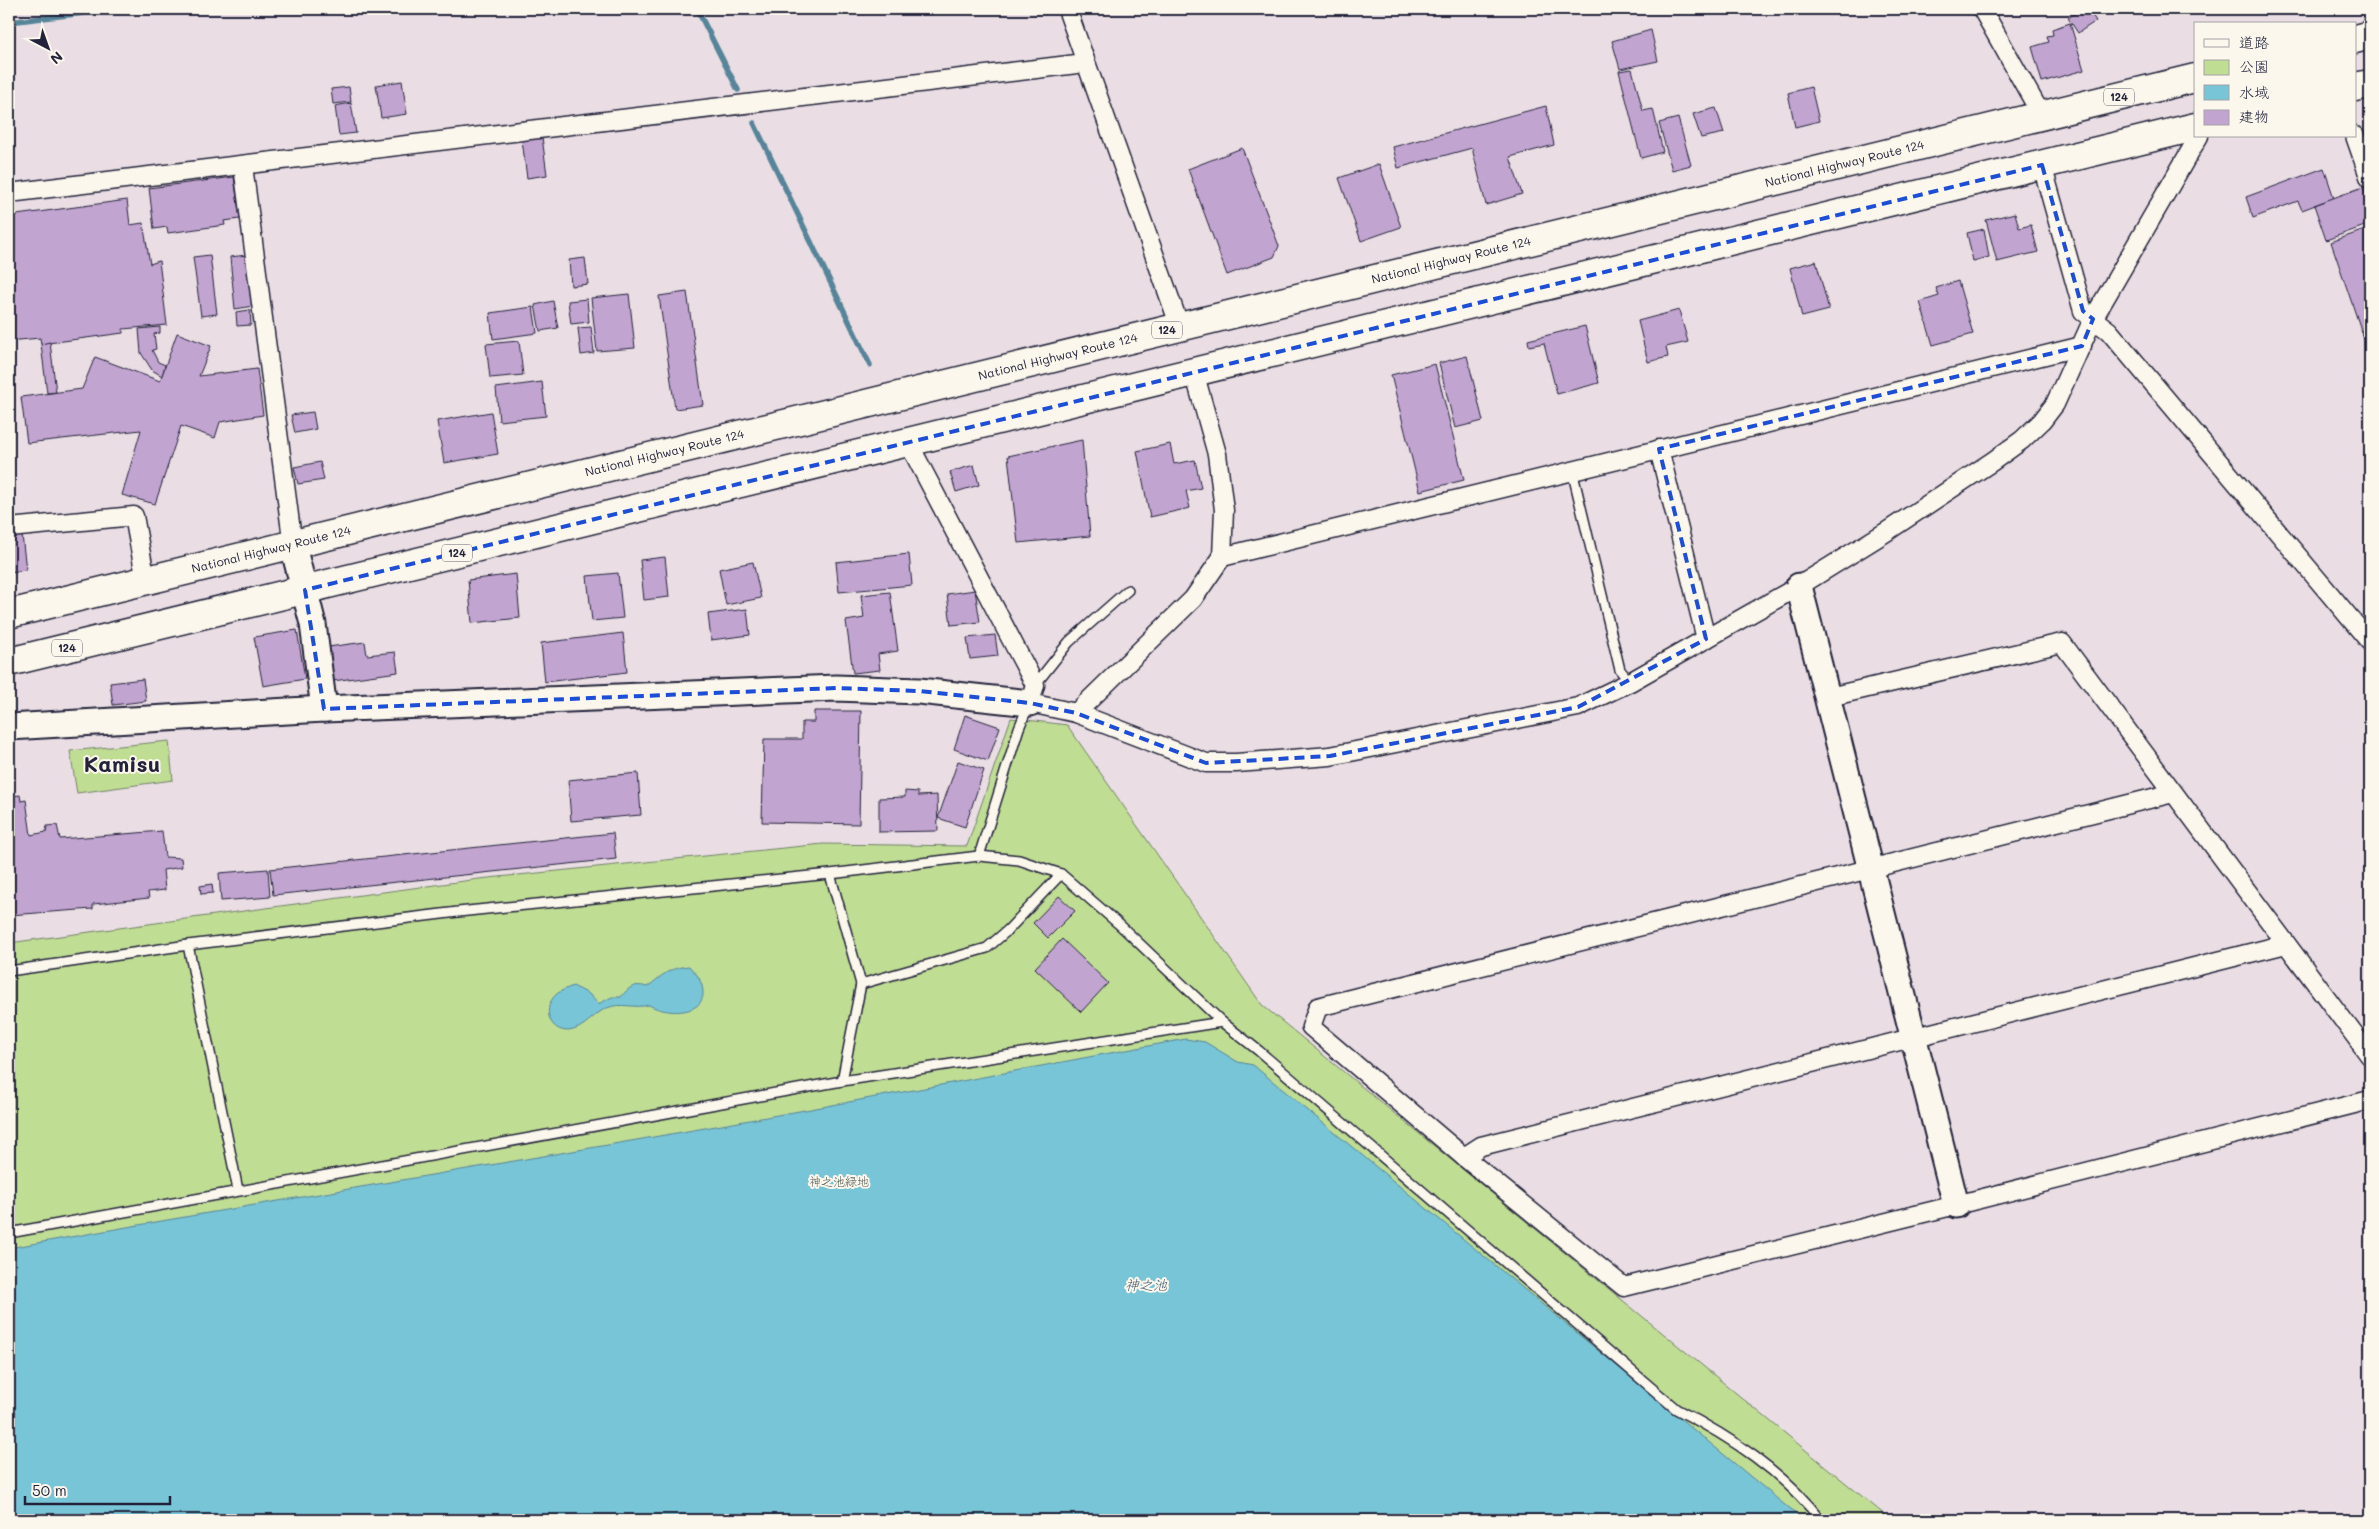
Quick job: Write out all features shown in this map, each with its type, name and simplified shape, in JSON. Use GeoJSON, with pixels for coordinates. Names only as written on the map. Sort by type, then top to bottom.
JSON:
{"type":"FeatureCollection","features":[{"type":"Feature","properties":{"kind":"highway"},"geometry":{"type":"LineString","coordinates":[[2356,39],[2370,35]]}},
{"type":"Feature","properties":{"kind":"highway","name":"National Highway Route 124"},"geometry":{"type":"LineString","coordinates":[[9,614],[2194,78]]}},
{"type":"Feature","properties":{"kind":"highway"},"geometry":{"type":"LineString","coordinates":[[2356,87],[2370,84]]}},
{"type":"Feature","properties":{"kind":"highway","name":"124"},"geometry":{"type":"LineString","coordinates":[[9,662],[2194,127]]}},
{"type":"Feature","properties":{"kind":"street"},"geometry":{"type":"LineString","coordinates":[[1067,9],[1084,63],[1180,327]]}},
{"type":"Feature","properties":{"kind":"street"},"geometry":{"type":"LineString","coordinates":[[1982,9],[2042,116]]}},
{"type":"Feature","properties":{"kind":"street"},"geometry":{"type":"LineString","coordinates":[[9,193],[1084,63]]}},
{"type":"Feature","properties":{"kind":"street"},"geometry":{"type":"LineString","coordinates":[[9,727],[324,709],[836,688],[918,690],[1033,694],[1076,714],[1206,763],[1236,763],[1330,756],[1578,707],[1630,682],[1799,586],[1886,532],[2022,440],[2042,421],[2055,404],[2093,319],[2198,138]]}},
{"type":"Feature","properties":{"kind":"street"},"geometry":{"type":"LineString","coordinates":[[2356,138],[2370,179]]}},
{"type":"Feature","properties":{"kind":"street"},"geometry":{"type":"LineString","coordinates":[[2042,165],[2083,311],[2109,331],[2370,642]]}},
{"type":"Feature","properties":{"kind":"street"},"geometry":{"type":"LineString","coordinates":[[243,166],[292,546],[313,624],[324,709]]}},
{"type":"Feature","properties":{"kind":"street"},"geometry":{"type":"LineString","coordinates":[[1222,557],[2082,346]]}},
{"type":"Feature","properties":{"kind":"street"},"geometry":{"type":"LineString","coordinates":[[1076,714],[1193,599],[1222,557],[1224,510],[1217,454],[1194,372]]}},
{"type":"Feature","properties":{"kind":"street"},"geometry":{"type":"LineString","coordinates":[[908,442],[1033,694]]}},
{"type":"Feature","properties":{"kind":"street"},"geometry":{"type":"LineString","coordinates":[[1660,449],[1706,639]]}},
{"type":"Feature","properties":{"kind":"street"},"geometry":{"type":"LineString","coordinates":[[9,528],[134,516],[146,581]]}},
{"type":"Feature","properties":{"kind":"street"},"geometry":{"type":"LineString","coordinates":[[1799,586],[1829,697],[1870,868],[1956,1205]]}},
{"type":"Feature","properties":{"kind":"street"},"geometry":{"type":"LineString","coordinates":[[1829,697],[2062,643],[2370,1056]]}},
{"type":"Feature","properties":{"kind":"street"},"geometry":{"type":"LineString","coordinates":[[2173,793],[1318,1007],[1311,1027],[1464,1157],[1624,1287],[2370,1100]]}},
{"type":"Feature","properties":{"kind":"street"},"geometry":{"type":"LineString","coordinates":[[1464,1157],[1481,1146],[2286,944]]}},
{"type":"Feature","properties":{"kind":"lane"},"geometry":{"type":"LineString","coordinates":[[1572,470],[1620,670],[1630,682]]}},
{"type":"Feature","properties":{"kind":"lane"},"geometry":{"type":"LineString","coordinates":[[979,856],[1019,728],[1033,694],[1069,642],[1128,590]]}},
{"type":"Feature","properties":{"kind":"lane"},"geometry":{"type":"LineString","coordinates":[[9,971],[188,945],[614,894],[830,874],[979,856],[1019,860],[1061,874],[1121,926],[1222,1022],[1676,1409],[1724,1434],[1786,1481],[1821,1520]]}},
{"type":"Feature","properties":{"kind":"lane"},"geometry":{"type":"LineString","coordinates":[[830,874],[861,984],[842,1081]]}},
{"type":"Feature","properties":{"kind":"lane"},"geometry":{"type":"LineString","coordinates":[[861,984],[987,948],[1008,930],[1061,874]]}},
{"type":"Feature","properties":{"kind":"lane"},"geometry":{"type":"LineString","coordinates":[[188,945],[238,1190]]}},
{"type":"Feature","properties":{"kind":"lane"},"geometry":{"type":"LineString","coordinates":[[9,1233],[842,1081],[1222,1022]]}},
{"type":"Feature","properties":{"kind":"highlighted area"},"geometry":{"type":"Polygon","coordinates":[[[2042,165],[2083,311],[2093,319],[2082,346],[1659,449],[1706,639],[1578,707],[1330,756],[1206,763],[1076,713],[1030,703],[919,691],[836,688],[324,709],[305,590],[2042,165]]]}},
{"type":"Feature","properties":{"kind":"green space","name":"神之池"},"geometry":{"type":"Polygon","coordinates":[[[1011,718],[1067,725],[1262,1005],[1891,1520],[9,1520],[9,943],[479,879],[823,844],[967,846],[1011,718]]]}},
{"type":"Feature","properties":{"kind":"green space"},"geometry":{"type":"Polygon","coordinates":[[[169,741],[173,780],[77,793],[70,751],[169,741]]]}},
{"type":"Feature","properties":{"kind":"water"},"geometry":{"type":"Polygon","coordinates":[[[689,966],[699,978],[703,990],[702,1000],[697,1006],[689,1010],[668,1011],[649,1005],[612,1006],[602,1010],[579,1028],[568,1031],[557,1028],[550,1019],[549,1009],[553,998],[560,992],[573,986],[589,994],[598,1004],[612,997],[621,997],[632,987],[639,985],[647,987],[671,970],[689,966]]]}},
{"type":"Feature","properties":{"kind":"water","name":"神之池"},"geometry":{"type":"Polygon","coordinates":[[[1186,1039],[1205,1042],[1238,1062],[1253,1065],[1803,1520],[9,1520],[9,1248],[734,1123],[1186,1039]]]}},
{"type":"Feature","properties":{"kind":"building"},"geometry":{"type":"Polygon","coordinates":[[[2082,9],[2088,9],[2096,21],[2078,33],[2068,18],[2082,9]]]}},
{"type":"Feature","properties":{"kind":"building"},"geometry":{"type":"Polygon","coordinates":[[[2070,23],[2084,70],[2042,82],[2032,47],[2049,42],[2047,36],[2053,35],[2052,29],[2070,23]]]}},
{"type":"Feature","properties":{"kind":"building"},"geometry":{"type":"Polygon","coordinates":[[[1651,30],[1658,61],[1620,69],[1612,41],[1651,30]]]}},
{"type":"Feature","properties":{"kind":"building"},"geometry":{"type":"Polygon","coordinates":[[[1632,69],[1643,111],[1653,109],[1663,152],[1641,158],[1619,71],[1632,69]]]}},
{"type":"Feature","properties":{"kind":"building"},"geometry":{"type":"Polygon","coordinates":[[[402,81],[407,114],[381,118],[376,85],[402,81]]]}},
{"type":"Feature","properties":{"kind":"building"},"geometry":{"type":"Polygon","coordinates":[[[349,87],[351,102],[333,104],[331,89],[349,87]]]}},
{"type":"Feature","properties":{"kind":"building"},"geometry":{"type":"Polygon","coordinates":[[[1811,87],[1819,121],[1795,127],[1788,93],[1811,87]]]}},
{"type":"Feature","properties":{"kind":"building"},"geometry":{"type":"Polygon","coordinates":[[[351,103],[356,133],[339,135],[335,106],[351,103]]]}},
{"type":"Feature","properties":{"kind":"building"},"geometry":{"type":"Polygon","coordinates":[[[1546,106],[1554,145],[1510,157],[1522,194],[1486,205],[1472,148],[1398,168],[1393,147],[1546,106]]]}},
{"type":"Feature","properties":{"kind":"building"},"geometry":{"type":"Polygon","coordinates":[[[1716,108],[1724,133],[1701,138],[1693,114],[1716,108]]]}},
{"type":"Feature","properties":{"kind":"building"},"geometry":{"type":"Polygon","coordinates":[[[1678,118],[1691,165],[1672,170],[1659,123],[1678,118]]]}},
{"type":"Feature","properties":{"kind":"building"},"geometry":{"type":"Polygon","coordinates":[[[542,137],[547,175],[527,178],[522,140],[542,137]]]}},
{"type":"Feature","properties":{"kind":"building"},"geometry":{"type":"Polygon","coordinates":[[[1242,148],[1279,246],[1274,257],[1227,275],[1188,169],[1242,148]]]}},
{"type":"Feature","properties":{"kind":"building"},"geometry":{"type":"Polygon","coordinates":[[[1379,164],[1401,227],[1361,241],[1339,178],[1379,164]]]}},
{"type":"Feature","properties":{"kind":"building"},"geometry":{"type":"Polygon","coordinates":[[[2324,168],[2334,198],[2302,210],[2298,201],[2253,218],[2246,197],[2324,168]]]}},
{"type":"Feature","properties":{"kind":"building"},"geometry":{"type":"Polygon","coordinates":[[[234,177],[240,219],[224,221],[225,225],[168,233],[167,227],[154,229],[149,188],[234,177]]]}},
{"type":"Feature","properties":{"kind":"building"},"geometry":{"type":"Polygon","coordinates":[[[2363,187],[2370,208],[2370,224],[2326,240],[2314,205],[2363,187]]]}},
{"type":"Feature","properties":{"kind":"building"},"geometry":{"type":"Polygon","coordinates":[[[127,200],[130,225],[143,223],[150,264],[159,261],[167,325],[123,329],[123,333],[41,344],[40,338],[9,341],[9,313],[13,307],[9,307],[9,216],[127,200]]]}},
{"type":"Feature","properties":{"kind":"building"},"geometry":{"type":"Polygon","coordinates":[[[2015,213],[2019,228],[2031,225],[2038,252],[1997,262],[1986,220],[2015,213]]]}},
{"type":"Feature","properties":{"kind":"building"},"geometry":{"type":"Polygon","coordinates":[[[2370,228],[2370,352],[2369,353],[2331,242],[2370,228]]]}},
{"type":"Feature","properties":{"kind":"building"},"geometry":{"type":"Polygon","coordinates":[[[1984,229],[1989,257],[1973,261],[1967,233],[1984,229]]]}},
{"type":"Feature","properties":{"kind":"building"},"geometry":{"type":"Polygon","coordinates":[[[210,255],[217,314],[201,316],[193,257],[210,255]]]}},
{"type":"Feature","properties":{"kind":"building"},"geometry":{"type":"Polygon","coordinates":[[[247,255],[253,306],[235,309],[230,257],[247,255]]]}},
{"type":"Feature","properties":{"kind":"building"},"geometry":{"type":"Polygon","coordinates":[[[585,258],[588,284],[571,286],[569,260],[585,258]]]}},
{"type":"Feature","properties":{"kind":"building"},"geometry":{"type":"Polygon","coordinates":[[[1816,261],[1829,310],[1802,317],[1790,268],[1816,261]]]}},
{"type":"Feature","properties":{"kind":"building"},"geometry":{"type":"Polygon","coordinates":[[[1958,281],[1973,334],[1933,345],[1920,302],[1939,296],[1936,288],[1958,281]]]}},
{"type":"Feature","properties":{"kind":"building"},"geometry":{"type":"Polygon","coordinates":[[[687,292],[703,405],[675,409],[659,296],[687,292]]]}},
{"type":"Feature","properties":{"kind":"building"},"geometry":{"type":"Polygon","coordinates":[[[629,294],[635,348],[597,351],[591,298],[629,294]]]}},
{"type":"Feature","properties":{"kind":"building"},"geometry":{"type":"Polygon","coordinates":[[[587,299],[589,322],[571,324],[568,301],[587,299]]]}},
{"type":"Feature","properties":{"kind":"building"},"geometry":{"type":"Polygon","coordinates":[[[553,301],[558,328],[540,331],[535,305],[553,301]]]}},
{"type":"Feature","properties":{"kind":"building"},"geometry":{"type":"Polygon","coordinates":[[[533,307],[537,333],[493,339],[490,313],[533,307]]]}},
{"type":"Feature","properties":{"kind":"building"},"geometry":{"type":"Polygon","coordinates":[[[250,310],[251,325],[237,326],[236,312],[250,310]]]}},
{"type":"Feature","properties":{"kind":"building"},"geometry":{"type":"Polygon","coordinates":[[[1679,310],[1688,342],[1666,347],[1668,357],[1648,362],[1638,321],[1679,310]]]}},
{"type":"Feature","properties":{"kind":"building"},"geometry":{"type":"Polygon","coordinates":[[[1585,326],[1599,383],[1557,394],[1544,343],[1529,346],[1528,340],[1585,326]]]}},
{"type":"Feature","properties":{"kind":"building"},"geometry":{"type":"Polygon","coordinates":[[[160,327],[160,333],[154,334],[156,349],[152,350],[158,362],[165,365],[162,376],[152,370],[141,353],[139,329],[160,327]]]}},
{"type":"Feature","properties":{"kind":"building"},"geometry":{"type":"Polygon","coordinates":[[[591,327],[594,353],[581,355],[578,328],[591,327]]]}},
{"type":"Feature","properties":{"kind":"building"},"geometry":{"type":"Polygon","coordinates":[[[177,333],[211,346],[199,376],[257,369],[263,415],[220,422],[215,438],[181,426],[155,504],[122,495],[141,430],[27,443],[21,397],[82,389],[95,357],[160,381],[177,333]]]}},
{"type":"Feature","properties":{"kind":"building"},"geometry":{"type":"Polygon","coordinates":[[[519,341],[523,375],[490,378],[486,344],[519,341]]]}},
{"type":"Feature","properties":{"kind":"building"},"geometry":{"type":"Polygon","coordinates":[[[50,342],[56,392],[47,393],[41,344],[50,342]]]}},
{"type":"Feature","properties":{"kind":"building"},"geometry":{"type":"Polygon","coordinates":[[[1467,356],[1483,421],[1455,428],[1439,363],[1467,356]]]}},
{"type":"Feature","properties":{"kind":"building"},"geometry":{"type":"Polygon","coordinates":[[[1435,364],[1464,480],[1420,491],[1391,375],[1435,364]]]}},
{"type":"Feature","properties":{"kind":"building"},"geometry":{"type":"Polygon","coordinates":[[[542,382],[546,416],[499,421],[496,388],[542,382]]]}},
{"type":"Feature","properties":{"kind":"building"},"geometry":{"type":"Polygon","coordinates":[[[313,412],[316,429],[295,433],[291,415],[313,412]]]}},
{"type":"Feature","properties":{"kind":"building"},"geometry":{"type":"Polygon","coordinates":[[[491,412],[498,454],[444,463],[437,421],[491,412]]]}},
{"type":"Feature","properties":{"kind":"building"},"geometry":{"type":"Polygon","coordinates":[[[1082,440],[1090,536],[1018,543],[1008,456],[1082,440]]]}},
{"type":"Feature","properties":{"kind":"building"},"geometry":{"type":"Polygon","coordinates":[[[1170,444],[1174,464],[1195,460],[1201,488],[1186,491],[1190,508],[1150,517],[1137,451],[1170,444]]]}},
{"type":"Feature","properties":{"kind":"building"},"geometry":{"type":"Polygon","coordinates":[[[320,462],[324,480],[298,484],[294,467],[320,462]]]}},
{"type":"Feature","properties":{"kind":"building"},"geometry":{"type":"Polygon","coordinates":[[[974,465],[979,485],[956,492],[950,472],[974,465]]]}},
{"type":"Feature","properties":{"kind":"building"},"geometry":{"type":"Polygon","coordinates":[[[22,535],[26,570],[9,572],[9,537],[22,535]]]}},
{"type":"Feature","properties":{"kind":"building"},"geometry":{"type":"Polygon","coordinates":[[[909,554],[912,585],[839,592],[836,562],[909,554]]]}},
{"type":"Feature","properties":{"kind":"building"},"geometry":{"type":"Polygon","coordinates":[[[665,557],[669,597],[644,600],[640,560],[665,557]]]}},
{"type":"Feature","properties":{"kind":"building"},"geometry":{"type":"Polygon","coordinates":[[[753,562],[761,598],[726,605],[719,569],[753,562]]]}},
{"type":"Feature","properties":{"kind":"building"},"geometry":{"type":"Polygon","coordinates":[[[618,573],[623,618],[592,621],[587,576],[618,573]]]}},
{"type":"Feature","properties":{"kind":"building"},"geometry":{"type":"Polygon","coordinates":[[[516,574],[520,618],[472,623],[468,580],[516,574]]]}},
{"type":"Feature","properties":{"kind":"building"},"geometry":{"type":"Polygon","coordinates":[[[975,590],[980,622],[951,625],[947,594],[975,590]]]}},
{"type":"Feature","properties":{"kind":"building"},"geometry":{"type":"Polygon","coordinates":[[[890,592],[898,651],[878,654],[880,670],[853,673],[846,621],[864,618],[861,595],[890,592]]]}},
{"type":"Feature","properties":{"kind":"building"},"geometry":{"type":"Polygon","coordinates":[[[747,609],[750,635],[711,640],[708,614],[747,609]]]}},
{"type":"Feature","properties":{"kind":"building"},"geometry":{"type":"Polygon","coordinates":[[[297,630],[305,679],[263,686],[254,637],[297,630]]]}},
{"type":"Feature","properties":{"kind":"building"},"geometry":{"type":"Polygon","coordinates":[[[623,633],[627,672],[545,682],[541,643],[623,633]]]}},
{"type":"Feature","properties":{"kind":"building"},"geometry":{"type":"Polygon","coordinates":[[[995,635],[998,656],[970,659],[967,638],[995,635]]]}},
{"type":"Feature","properties":{"kind":"building"},"geometry":{"type":"Polygon","coordinates":[[[365,642],[367,655],[395,652],[398,672],[333,681],[328,647],[365,642]]]}},
{"type":"Feature","properties":{"kind":"building"},"geometry":{"type":"Polygon","coordinates":[[[143,679],[146,701],[113,705],[110,683],[143,679]]]}},
{"type":"Feature","properties":{"kind":"building"},"geometry":{"type":"Polygon","coordinates":[[[814,711],[861,711],[859,824],[762,822],[764,739],[802,739],[802,722],[814,722],[814,711]]]}},
{"type":"Feature","properties":{"kind":"building"},"geometry":{"type":"Polygon","coordinates":[[[965,715],[1000,727],[988,761],[954,749],[965,715]]]}},
{"type":"Feature","properties":{"kind":"building"},"geometry":{"type":"Polygon","coordinates":[[[958,761],[984,770],[965,827],[938,818],[958,761]]]}},
{"type":"Feature","properties":{"kind":"building"},"geometry":{"type":"Polygon","coordinates":[[[638,773],[641,815],[571,821],[568,780],[638,773]]]}},
{"type":"Feature","properties":{"kind":"building"},"geometry":{"type":"Polygon","coordinates":[[[905,791],[918,792],[918,796],[937,795],[938,831],[879,832],[879,798],[905,797],[905,791]]]}},
{"type":"Feature","properties":{"kind":"building"},"geometry":{"type":"Polygon","coordinates":[[[20,795],[21,801],[26,800],[31,835],[46,832],[47,826],[57,825],[60,839],[162,831],[165,857],[181,858],[182,867],[163,870],[165,890],[148,892],[149,898],[93,904],[93,909],[9,915],[9,801],[12,801],[12,796],[20,795]]]}},
{"type":"Feature","properties":{"kind":"building"},"geometry":{"type":"Polygon","coordinates":[[[613,833],[616,859],[273,895],[270,869],[613,833]]]}},
{"type":"Feature","properties":{"kind":"building"},"geometry":{"type":"Polygon","coordinates":[[[268,869],[270,897],[221,901],[219,873],[268,869]]]}},
{"type":"Feature","properties":{"kind":"building"},"geometry":{"type":"Polygon","coordinates":[[[212,884],[213,893],[201,894],[200,886],[212,884]]]}},
{"type":"Feature","properties":{"kind":"building"},"geometry":{"type":"Polygon","coordinates":[[[1059,896],[1075,911],[1048,938],[1033,923],[1059,896]]]}},
{"type":"Feature","properties":{"kind":"building"},"geometry":{"type":"Polygon","coordinates":[[[1062,939],[1108,983],[1081,1012],[1035,968],[1062,939]]]}},
{"type":"Feature","properties":{"kind":"waterway"},"geometry":{"type":"LineString","coordinates":[[9,22],[118,9]]}},
{"type":"Feature","properties":{"kind":"waterway"},"geometry":{"type":"LineString","coordinates":[[697,9],[738,90]]}},
{"type":"Feature","properties":{"kind":"waterway"},"geometry":{"type":"LineString","coordinates":[[754,123],[870,365]]}},
{"type":"Feature","properties":{"kind":"district","name":"Kamisu"},"geometry":{"type":"Point","coordinates":[122,764]}},
{"type":"Feature","properties":{"kind":"park label","name":"神之池緑地"},"geometry":{"type":"Point","coordinates":[839,1182]}}]}
